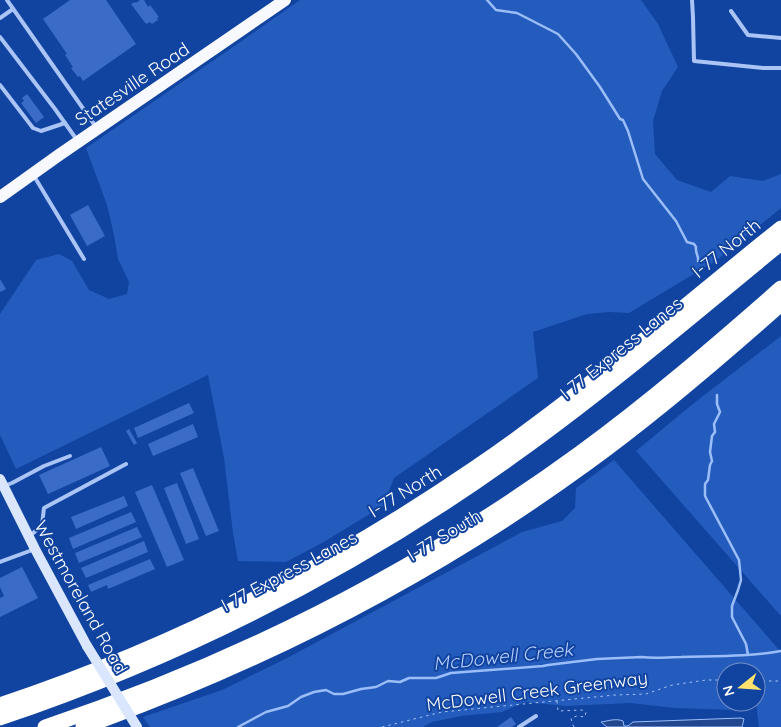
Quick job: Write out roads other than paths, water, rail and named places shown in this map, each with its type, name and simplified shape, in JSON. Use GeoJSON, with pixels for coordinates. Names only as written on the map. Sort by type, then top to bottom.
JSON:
{"type":"FeatureCollection","features":[{"type":"Feature","properties":{"kind":"highway","name":"I-77 North"},"geometry":{"type":"LineString","coordinates":[[0,705],[83,675],[194,628],[288,581],[380,529],[469,472],[541,420],[781,228]]}},
{"type":"Feature","properties":{"kind":"highway"},"geometry":{"type":"LineString","coordinates":[[762,259],[781,238]]}},
{"type":"Feature","properties":{"kind":"highway","name":"I 77 Express Lanes"},"geometry":{"type":"LineString","coordinates":[[0,718],[87,687],[200,639],[308,584],[379,544],[449,500],[548,430],[613,380],[781,243]]}},
{"type":"Feature","properties":{"kind":"highway"},"geometry":{"type":"LineString","coordinates":[[45,727],[144,691],[226,657],[336,605],[434,550],[510,502],[612,430],[781,288]]}},
{"type":"Feature","properties":{"kind":"highway","name":"I-77 South"},"geometry":{"type":"LineString","coordinates":[[83,727],[194,685],[268,652],[363,604],[448,556],[496,526],[619,440],[683,389],[781,304]]}},
{"type":"Feature","properties":{"kind":"main road","name":"Statesville Road"},"geometry":{"type":"LineString","coordinates":[[0,197],[97,128],[285,0]]}},
{"type":"Feature","properties":{"kind":"street","name":"Westmoreland Road"},"geometry":{"type":"LineString","coordinates":[[1,484],[34,549],[88,646],[137,727]]}},
{"type":"Feature","properties":{"kind":"lane"},"geometry":{"type":"LineString","coordinates":[[7,0],[97,128]]}},
{"type":"Feature","properties":{"kind":"lane"},"geometry":{"type":"LineString","coordinates":[[692,0],[694,61],[781,68]]}},
{"type":"Feature","properties":{"kind":"lane"},"geometry":{"type":"LineString","coordinates":[[0,18],[13,9]]}},
{"type":"Feature","properties":{"kind":"lane"},"geometry":{"type":"LineString","coordinates":[[731,11],[748,35],[781,38]]}},
{"type":"Feature","properties":{"kind":"lane"},"geometry":{"type":"LineString","coordinates":[[0,36],[78,142]]}},
{"type":"Feature","properties":{"kind":"lane"},"geometry":{"type":"LineString","coordinates":[[0,86],[34,128],[41,130],[65,123]]}},
{"type":"Feature","properties":{"kind":"lane"},"geometry":{"type":"LineString","coordinates":[[32,174],[84,259]]}},
{"type":"Feature","properties":{"kind":"lane"},"geometry":{"type":"LineString","coordinates":[[1,484],[12,483],[44,466],[70,456]]}},
{"type":"Feature","properties":{"kind":"lane"},"geometry":{"type":"LineString","coordinates":[[29,538],[42,525],[44,508],[126,464]]}},
{"type":"Feature","properties":{"kind":"lane"},"geometry":{"type":"LineString","coordinates":[[0,562],[34,549]]}},
{"type":"Feature","properties":{"kind":"lane"},"geometry":{"type":"LineString","coordinates":[[519,727],[536,716]]}},
{"type":"Feature","properties":{"kind":"waterway"},"geometry":{"type":"LineString","coordinates":[[487,0],[496,10],[517,13],[558,34],[576,54],[620,119],[623,120],[643,179],[676,221],[687,242],[694,244],[698,261]]}},
{"type":"Feature","properties":{"kind":"waterway"},"geometry":{"type":"LineString","coordinates":[[717,395],[717,404],[720,412],[714,424],[715,432],[712,436],[710,452],[712,461],[708,480],[705,484],[705,496],[739,560],[741,580],[732,606],[732,617],[746,644],[748,655]]}},
{"type":"Feature","properties":{"kind":"waterway","name":"McDowell Creek"},"geometry":{"type":"LineString","coordinates":[[238,727],[266,712],[288,706],[301,697],[314,692],[326,690],[334,694],[343,694],[376,687],[388,681],[400,682],[409,678],[436,678],[451,673],[543,666],[597,659],[731,656],[781,651]]}}]}
